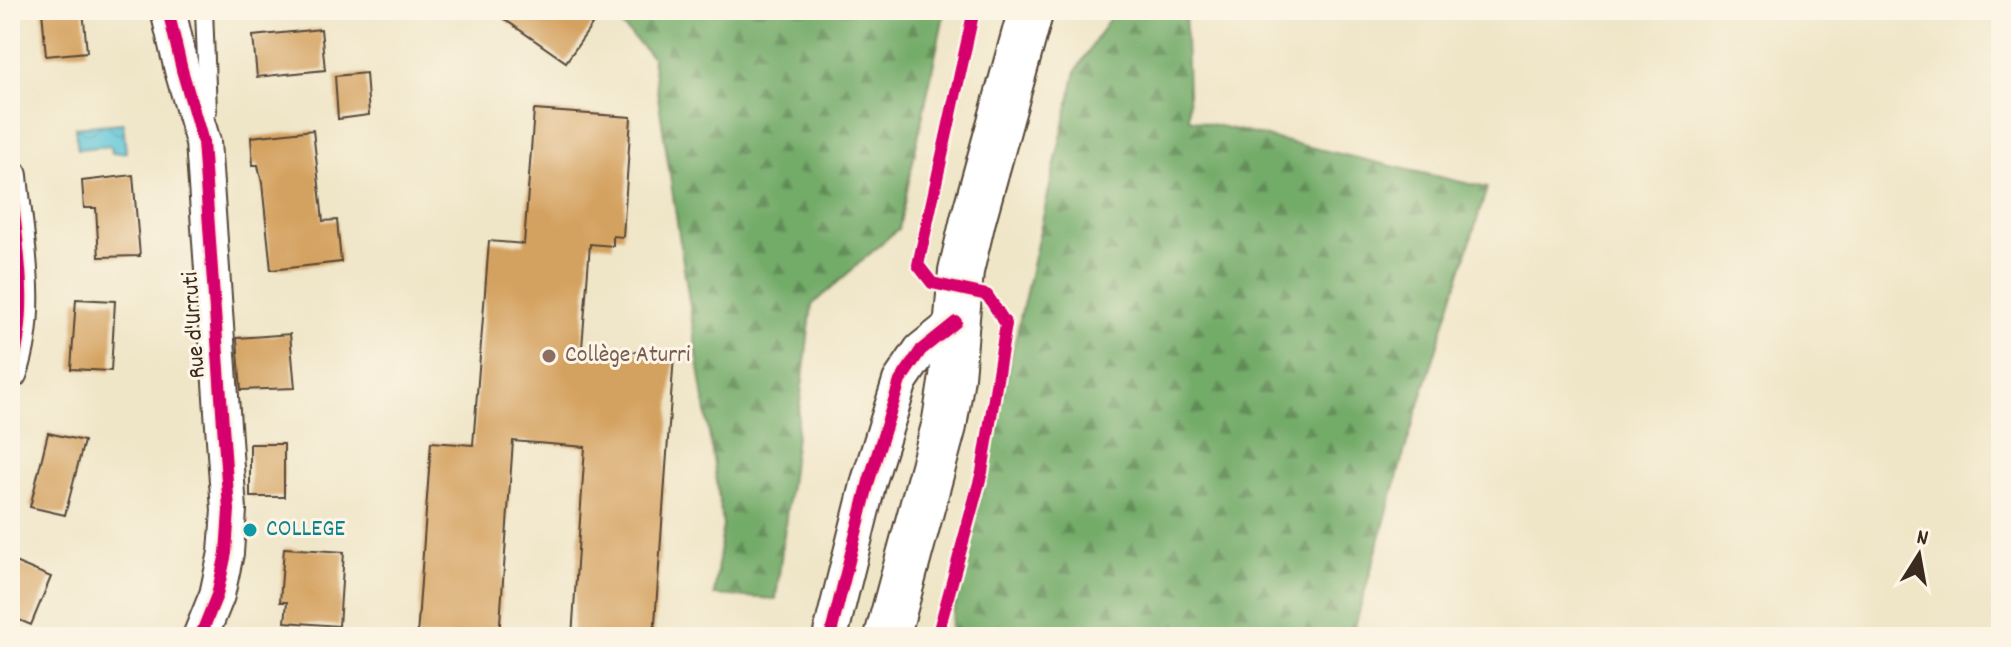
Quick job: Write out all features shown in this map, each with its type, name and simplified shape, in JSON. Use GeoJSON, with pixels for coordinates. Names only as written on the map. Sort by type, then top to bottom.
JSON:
{"type":"FeatureCollection","features":[{"type":"Feature","properties":{"kind":"main road"},"geometry":{"type":"LineString","coordinates":[[887,637],[944,426],[952,377],[961,271],[1031,10]]}},
{"type":"Feature","properties":{"kind":"street","name":"Rue d'Urruti"},"geometry":{"type":"LineString","coordinates":[[168,10],[203,142],[229,510],[226,553],[217,595],[200,637]]}},
{"type":"Feature","properties":{"kind":"street"},"geometry":{"type":"LineString","coordinates":[[10,176],[23,312],[13,355]]}},
{"type":"Feature","properties":{"kind":"street"},"geometry":{"type":"LineString","coordinates":[[830,637],[869,481],[900,381],[921,350],[956,322]]}},
{"type":"Feature","properties":{"kind":"lane"},"geometry":{"type":"LineString","coordinates":[[195,113],[208,111],[204,10]]}},
{"type":"Feature","properties":{"kind":"green space"},"geometry":{"type":"Polygon","coordinates":[[[607,10],[945,10],[899,228],[812,305],[776,599],[714,595],[723,525],[652,57],[607,10]]]}},
{"type":"Feature","properties":{"kind":"green space"},"geometry":{"type":"Polygon","coordinates":[[[1115,10],[1185,10],[1189,119],[1487,188],[1404,453],[1352,637],[948,637],[1076,71],[1115,10]]]}},
{"type":"Feature","properties":{"kind":"water"},"geometry":{"type":"Polygon","coordinates":[[[123,123],[126,152],[112,153],[111,146],[78,149],[75,127],[123,123]]]}},
{"type":"Feature","properties":{"kind":"building"},"geometry":{"type":"Polygon","coordinates":[[[42,10],[83,10],[87,52],[46,56],[42,10]]]}},
{"type":"Feature","properties":{"kind":"building"},"geometry":{"type":"Polygon","coordinates":[[[491,10],[570,10],[592,25],[566,62],[491,10]]]}},
{"type":"Feature","properties":{"kind":"building"},"geometry":{"type":"Polygon","coordinates":[[[321,29],[325,70],[257,77],[253,36],[321,29]]]}},
{"type":"Feature","properties":{"kind":"building"},"geometry":{"type":"Polygon","coordinates":[[[366,73],[369,115],[338,119],[335,76],[366,73]]]}},
{"type":"Feature","properties":{"kind":"building"},"geometry":{"type":"Polygon","coordinates":[[[534,110],[631,117],[623,237],[613,236],[613,246],[590,244],[582,348],[674,355],[654,637],[572,637],[585,447],[513,441],[499,637],[417,637],[431,442],[473,445],[489,241],[524,244],[534,110]]]}},
{"type":"Feature","properties":{"kind":"building"},"geometry":{"type":"Polygon","coordinates":[[[313,130],[323,221],[337,220],[341,262],[271,270],[262,183],[258,165],[253,165],[251,137],[313,130]]]}},
{"type":"Feature","properties":{"kind":"building"},"geometry":{"type":"Polygon","coordinates":[[[133,175],[140,256],[99,257],[96,208],[84,208],[82,181],[133,175]]]}},
{"type":"Feature","properties":{"kind":"building"},"geometry":{"type":"Polygon","coordinates":[[[76,299],[115,301],[111,371],[71,369],[76,299]]]}},
{"type":"Feature","properties":{"kind":"building"},"geometry":{"type":"Polygon","coordinates":[[[290,334],[295,388],[241,390],[237,338],[290,334]]]}},
{"type":"Feature","properties":{"kind":"building"},"geometry":{"type":"Polygon","coordinates":[[[48,433],[84,441],[65,515],[30,507],[48,433]]]}},
{"type":"Feature","properties":{"kind":"building"},"geometry":{"type":"Polygon","coordinates":[[[250,444],[284,444],[284,497],[250,497],[250,444]]]}},
{"type":"Feature","properties":{"kind":"building"},"geometry":{"type":"Polygon","coordinates":[[[284,548],[344,552],[339,626],[285,622],[287,602],[280,602],[284,548]]]}},
{"type":"Feature","properties":{"kind":"building"},"geometry":{"type":"Polygon","coordinates":[[[10,560],[51,577],[31,625],[10,616],[10,560]]]}},
{"type":"Feature","properties":{"kind":"cycle path"},"geometry":{"type":"LineString","coordinates":[[168,10],[203,142],[229,510],[226,553],[217,595],[200,637]]}},
{"type":"Feature","properties":{"kind":"cycle path"},"geometry":{"type":"LineString","coordinates":[[937,637],[982,472],[1006,324],[987,295],[932,283],[918,265],[974,10]]}},
{"type":"Feature","properties":{"kind":"cycle path"},"geometry":{"type":"LineString","coordinates":[[10,176],[21,300],[17,348],[10,372]]}},
{"type":"Feature","properties":{"kind":"cycle path"},"geometry":{"type":"LineString","coordinates":[[830,637],[869,481],[900,381],[921,350],[956,322]]}},
{"type":"Feature","properties":{"kind":"place","name":"Collège Aturri"},"geometry":{"type":"Point","coordinates":[549,356]}},
{"type":"Feature","properties":{"kind":"place","name":"COLLEGE"},"geometry":{"type":"Point","coordinates":[250,530]}}]}
